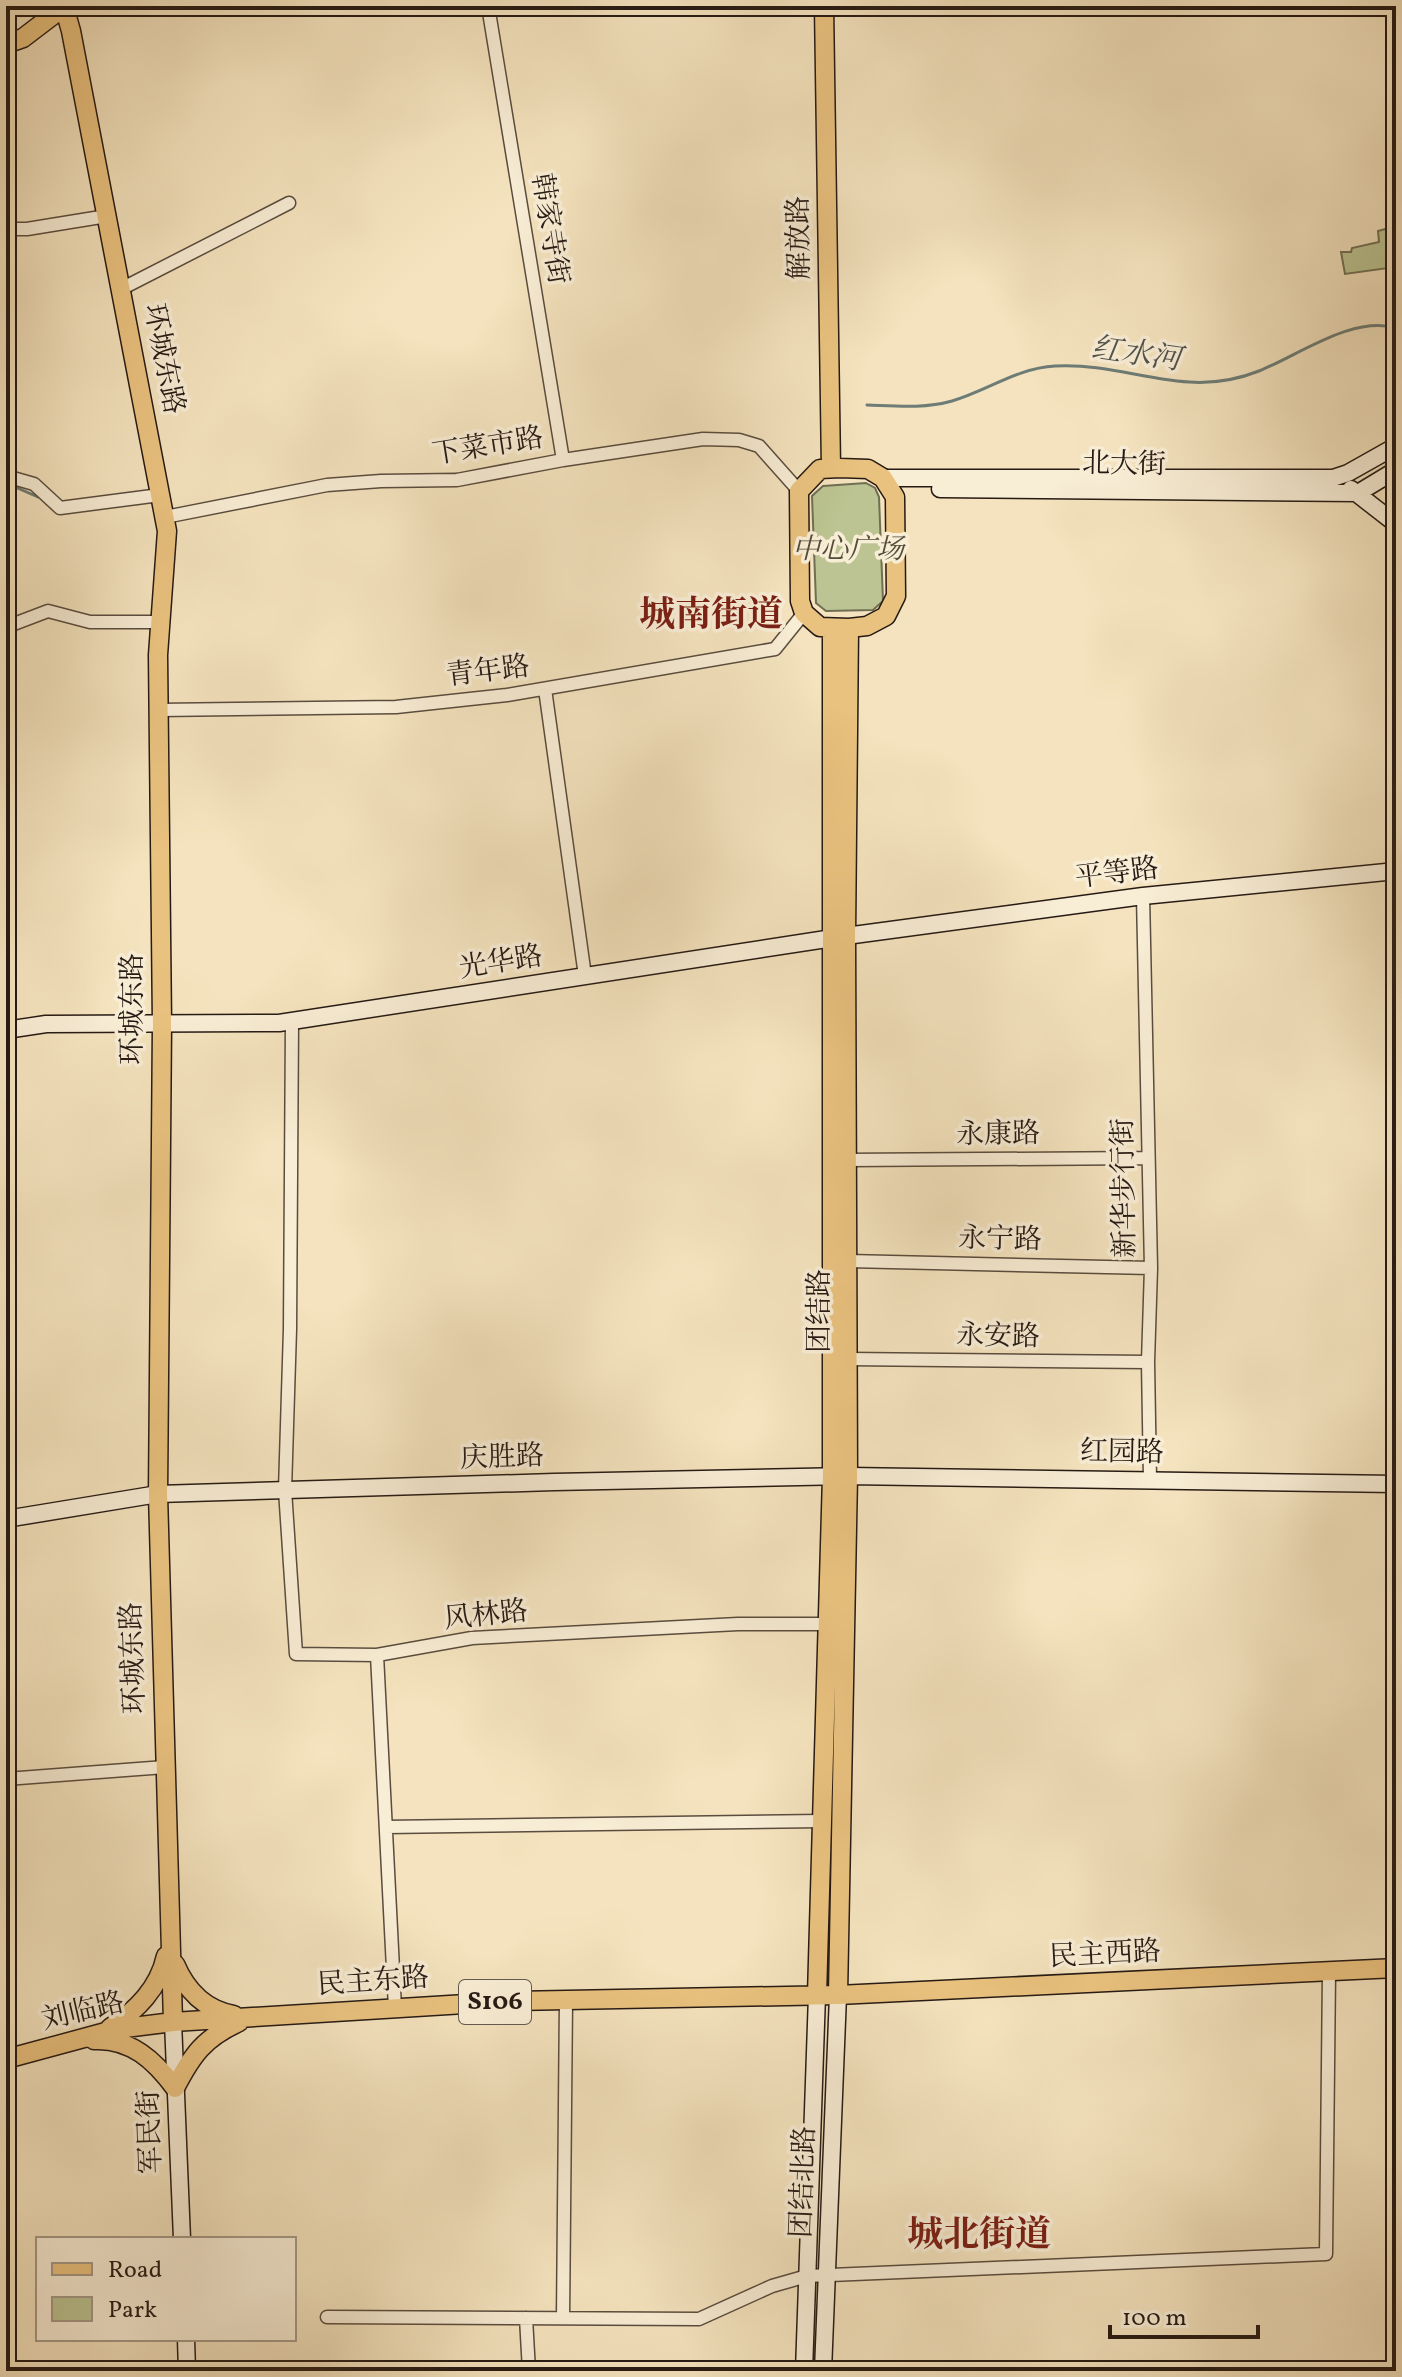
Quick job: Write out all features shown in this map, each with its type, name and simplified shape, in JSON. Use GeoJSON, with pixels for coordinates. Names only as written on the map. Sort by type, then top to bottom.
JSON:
{"type":"FeatureCollection","features":[{"type":"Feature","properties":{"kind":"main road"},"geometry":{"type":"LineString","coordinates":[[43,6],[64,6]]}},
{"type":"Feature","properties":{"kind":"main road"},"geometry":{"type":"LineString","coordinates":[[6,44],[23,38],[64,6]]}},
{"type":"Feature","properties":{"kind":"main road","name":"环城东路"},"geometry":{"type":"LineString","coordinates":[[64,6],[167,531],[160,622],[159,710],[162,1024],[158,1494],[173,2022]]}},
{"type":"Feature","properties":{"kind":"main road","name":"解放路"},"geometry":{"type":"LineString","coordinates":[[824,6],[836,468]]}},
{"type":"Feature","properties":{"kind":"main road","name":"解放路"},"geometry":{"type":"LineString","coordinates":[[836,6],[836,468]]}},
{"type":"Feature","properties":{"kind":"main road"},"geometry":{"type":"LineString","coordinates":[[1333,478],[1396,446]]}},
{"type":"Feature","properties":{"kind":"main road"},"geometry":{"type":"LineString","coordinates":[[820,469],[868,469],[887,483],[895,497],[896,596],[886,616],[867,626],[820,627],[804,613],[800,601],[799,491],[820,469]]}},
{"type":"Feature","properties":{"kind":"main road"},"geometry":{"type":"LineString","coordinates":[[1358,493],[1396,470]]}},
{"type":"Feature","properties":{"kind":"main road"},"geometry":{"type":"LineString","coordinates":[[1333,478],[1358,493],[1396,524]]}},
{"type":"Feature","properties":{"kind":"main road","name":"北大街"},"geometry":{"type":"LineString","coordinates":[[887,483],[1333,478]]}},
{"type":"Feature","properties":{"kind":"main road","name":"北大街"},"geometry":{"type":"LineString","coordinates":[[887,483],[1358,493]]}},
{"type":"Feature","properties":{"kind":"main road","name":"团结路"},"geometry":{"type":"LineString","coordinates":[[838,1995],[841,628]]}},
{"type":"Feature","properties":{"kind":"main road","name":"平等路"},"geometry":{"type":"LineString","coordinates":[[839,937],[1143,896],[1396,871]]}},
{"type":"Feature","properties":{"kind":"main road","name":"团结路"},"geometry":{"type":"LineString","coordinates":[[839,937],[848,1160],[847,1359],[840,1476]]}},
{"type":"Feature","properties":{"kind":"main road","name":"光华路"},"geometry":{"type":"LineString","coordinates":[[6,1030],[46,1024],[292,1021],[839,937]]}},
{"type":"Feature","properties":{"kind":"main road","name":"红园路"},"geometry":{"type":"LineString","coordinates":[[840,1476],[1396,1484]]}},
{"type":"Feature","properties":{"kind":"main road","name":"庆胜路"},"geometry":{"type":"LineString","coordinates":[[6,1519],[158,1494],[840,1476]]}},
{"type":"Feature","properties":{"kind":"main road","name":"团结路"},"geometry":{"type":"LineString","coordinates":[[817,1995],[822,1821],[837,1624]]}},
{"type":"Feature","properties":{"kind":"main road"},"geometry":{"type":"LineString","coordinates":[[170,1929],[172,1956],[182,1980],[199,2000],[222,2013],[248,2018]]}},
{"type":"Feature","properties":{"kind":"main road"},"geometry":{"type":"LineString","coordinates":[[75,2040],[106,2031],[132,2014],[153,1990],[166,1961],[170,1929]]}},
{"type":"Feature","properties":{"kind":"main road","name":"民主西路"},"geometry":{"type":"LineString","coordinates":[[817,1995],[1396,1968]]}},
{"type":"Feature","properties":{"kind":"main road","name":"团结北路"},"geometry":{"type":"LineString","coordinates":[[804,2371],[817,1995]]}},
{"type":"Feature","properties":{"kind":"main road","name":"民主东路"},"geometry":{"type":"LineString","coordinates":[[173,2022],[566,1999],[817,1995]]}},
{"type":"Feature","properties":{"kind":"main road","name":"团结北路"},"geometry":{"type":"LineString","coordinates":[[823,2371],[838,1995]]}},
{"type":"Feature","properties":{"kind":"main road"},"geometry":{"type":"LineString","coordinates":[[75,2040],[105,2039],[134,2047],[158,2064],[175,2088],[191,2057],[216,2032],[248,2018]]}},
{"type":"Feature","properties":{"kind":"main road","name":"刘临路"},"geometry":{"type":"LineString","coordinates":[[6,2059],[117,2029],[173,2022]]}},
{"type":"Feature","properties":{"kind":"main road","name":"军民街"},"geometry":{"type":"LineString","coordinates":[[173,2022],[182,2237]]}},
{"type":"Feature","properties":{"kind":"main road"},"geometry":{"type":"LineString","coordinates":[[186,2341],[187,2371]]}},
{"type":"Feature","properties":{"kind":"street","name":"韩家寺街"},"geometry":{"type":"LineString","coordinates":[[488,6],[563,460]]}},
{"type":"Feature","properties":{"kind":"street"},"geometry":{"type":"LineString","coordinates":[[121,289],[289,203]]}},
{"type":"Feature","properties":{"kind":"street"},"geometry":{"type":"LineString","coordinates":[[6,229],[27,229],[107,216]]}},
{"type":"Feature","properties":{"kind":"street","name":"下菜市路"},"geometry":{"type":"LineString","coordinates":[[165,517],[327,485],[457,480],[703,439],[739,440],[759,446],[799,491]]}},
{"type":"Feature","properties":{"kind":"street"},"geometry":{"type":"LineString","coordinates":[[6,476],[34,484],[60,508],[160,495]]}},
{"type":"Feature","properties":{"kind":"street"},"geometry":{"type":"LineString","coordinates":[[6,627],[48,611],[90,622],[160,622]]}},
{"type":"Feature","properties":{"kind":"street","name":"青年路"},"geometry":{"type":"LineString","coordinates":[[159,710],[396,707],[545,689],[775,649],[804,613]]}},
{"type":"Feature","properties":{"kind":"street"},"geometry":{"type":"LineString","coordinates":[[545,689],[585,976]]}},
{"type":"Feature","properties":{"kind":"street","name":"新华步行街"},"geometry":{"type":"LineString","coordinates":[[1143,896],[1151,1268],[1148,1362],[1150,1480]]}},
{"type":"Feature","properties":{"kind":"street"},"geometry":{"type":"LineString","coordinates":[[285,1490],[290,1329],[292,1021]]}},
{"type":"Feature","properties":{"kind":"street","name":"永康路"},"geometry":{"type":"LineString","coordinates":[[848,1160],[1148,1158]]}},
{"type":"Feature","properties":{"kind":"street","name":"永宁路"},"geometry":{"type":"LineString","coordinates":[[848,1261],[1151,1268]]}},
{"type":"Feature","properties":{"kind":"street","name":"永安路"},"geometry":{"type":"LineString","coordinates":[[847,1359],[1148,1362]]}},
{"type":"Feature","properties":{"kind":"street","name":"风林路"},"geometry":{"type":"LineString","coordinates":[[285,1490],[296,1654],[377,1655],[472,1638],[738,1624],[837,1624]]}},
{"type":"Feature","properties":{"kind":"street"},"geometry":{"type":"LineString","coordinates":[[377,1655],[395,2008]]}},
{"type":"Feature","properties":{"kind":"street"},"geometry":{"type":"LineString","coordinates":[[6,1779],[165,1767]]}},
{"type":"Feature","properties":{"kind":"street"},"geometry":{"type":"LineString","coordinates":[[386,1827],[822,1821]]}},
{"type":"Feature","properties":{"kind":"street"},"geometry":{"type":"LineString","coordinates":[[327,2317],[699,2319],[772,2286],[807,2276],[1326,2254],[1329,1972]]}},
{"type":"Feature","properties":{"kind":"street"},"geometry":{"type":"LineString","coordinates":[[563,2318],[566,1999]]}},
{"type":"Feature","properties":{"kind":"street"},"geometry":{"type":"LineString","coordinates":[[526,2318],[529,2371]]}},
{"type":"Feature","properties":{"kind":"green space"},"geometry":{"type":"Polygon","coordinates":[[[1396,226],[1396,267],[1345,274],[1341,252],[1351,252],[1352,248],[1379,242],[1378,231],[1396,226]]]}},
{"type":"Feature","properties":{"kind":"green space","name":"中心广场"},"geometry":{"type":"Polygon","coordinates":[[[866,483],[875,488],[879,497],[883,601],[873,610],[826,611],[816,603],[812,496],[823,486],[866,483]]]}},
{"type":"Feature","properties":{"kind":"waterway","name":"红水河"},"geometry":{"type":"LineString","coordinates":[[867,405],[941,404],[1015,375],[1055,366],[1108,369],[1181,382],[1232,379],[1259,371],[1344,332],[1379,325],[1396,328]]}},
{"type":"Feature","properties":{"kind":"waterway","name":"红水河"},"geometry":{"type":"LineString","coordinates":[[6,483],[38,497]]}},
{"type":"Feature","properties":{"kind":"district","name":"城南街道"},"geometry":{"type":"Point","coordinates":[711,617]}},
{"type":"Feature","properties":{"kind":"district","name":"城北街道"},"geometry":{"type":"Point","coordinates":[979,2237]}}]}
